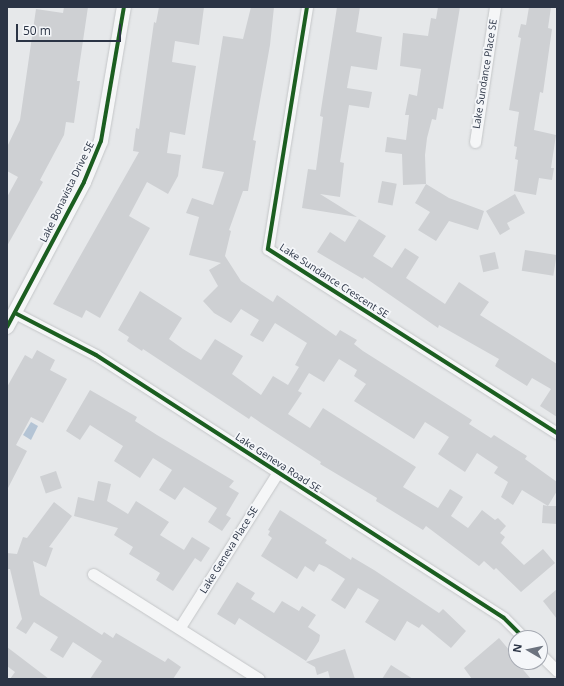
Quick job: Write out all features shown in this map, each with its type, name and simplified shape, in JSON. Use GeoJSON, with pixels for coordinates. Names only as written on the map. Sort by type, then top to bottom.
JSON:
{"type":"FeatureCollection","features":[{"type":"Feature","properties":{"kind":"street","name":"Lake Bonavista Drive SE"},"geometry":{"type":"LineString","coordinates":[[7,328],[84,182],[101,141],[124,7]]}},
{"type":"Feature","properties":{"kind":"street","name":"Lake Sundance Crescent SE"},"geometry":{"type":"LineString","coordinates":[[307,7],[268,249],[557,433]]}},
{"type":"Feature","properties":{"kind":"street","name":"Lake Sundance Place SE"},"geometry":{"type":"LineString","coordinates":[[474,142],[495,7]]}},
{"type":"Feature","properties":{"kind":"street","name":"Lake Geneva Road SE"},"geometry":{"type":"LineString","coordinates":[[15,312],[96,355],[504,618],[516,630]]}},
{"type":"Feature","properties":{"kind":"street","name":"Lake Geneva Place SE"},"geometry":{"type":"LineString","coordinates":[[180,628],[278,472]]}},
{"type":"Feature","properties":{"kind":"street"},"geometry":{"type":"LineString","coordinates":[[94,574],[259,679]]}},
{"type":"Feature","properties":{"kind":"street"},"geometry":{"type":"LineString","coordinates":[[548,662],[557,671]]}},
{"type":"Feature","properties":{"kind":"water"},"geometry":{"type":"Polygon","coordinates":[[[31,422],[38,426],[31,440],[23,435],[31,422]]]}},
{"type":"Feature","properties":{"kind":"building"},"geometry":{"type":"Polygon","coordinates":[[[64,7],[88,7],[77,81],[80,81],[74,123],[66,122],[64,135],[40,180],[43,182],[7,246],[7,197],[18,177],[7,171],[7,147],[20,120],[36,9],[63,13],[64,7]]]}},
{"type":"Feature","properties":{"kind":"building"},"geometry":{"type":"Polygon","coordinates":[[[159,7],[204,7],[199,45],[175,41],[172,62],[196,66],[185,135],[170,132],[167,153],[181,155],[178,176],[168,194],[147,182],[129,216],[150,228],[100,318],[86,310],[82,318],[53,304],[139,152],[133,151],[136,128],[139,129],[154,22],[156,23],[159,7]]]}},
{"type":"Feature","properties":{"kind":"building"},"geometry":{"type":"Polygon","coordinates":[[[251,7],[274,7],[270,45],[253,140],[256,141],[248,191],[243,191],[229,230],[231,231],[225,256],[241,281],[273,302],[277,295],[336,336],[340,330],[357,340],[354,344],[363,351],[472,420],[469,424],[491,438],[494,435],[527,456],[525,459],[557,482],[557,491],[548,506],[522,490],[513,505],[501,497],[508,482],[494,473],[498,467],[477,453],[465,472],[438,454],[449,437],[425,422],[414,439],[354,401],[366,384],[354,376],[357,370],[339,359],[324,382],[309,373],[298,391],[302,393],[288,414],[310,428],[323,408],[416,467],[403,487],[438,508],[450,489],[463,497],[451,516],[468,528],[482,510],[495,520],[498,518],[506,526],[500,533],[505,537],[501,543],[524,565],[543,549],[555,563],[521,592],[496,568],[494,570],[484,561],[479,566],[426,526],[423,530],[376,501],[377,498],[320,464],[321,462],[251,416],[249,419],[143,349],[142,351],[127,341],[129,337],[118,330],[140,291],[182,318],[169,339],[183,349],[201,360],[215,339],[243,356],[232,374],[261,395],[273,376],[288,385],[299,367],[295,365],[307,343],[275,323],[263,342],[250,335],[259,320],[241,309],[231,323],[214,313],[203,301],[218,286],[209,270],[221,263],[189,255],[199,217],[186,213],[192,198],[213,205],[224,172],[202,168],[223,36],[243,39],[251,7]]]}},
{"type":"Feature","properties":{"kind":"building"},"geometry":{"type":"Polygon","coordinates":[[[337,7],[360,7],[356,32],[382,37],[377,70],[351,66],[347,88],[372,92],[369,108],[349,105],[340,162],[344,163],[340,197],[320,194],[357,217],[302,208],[308,169],[316,170],[323,117],[320,116],[337,7]]]}},
{"type":"Feature","properties":{"kind":"building"},"geometry":{"type":"Polygon","coordinates":[[[438,7],[460,7],[443,109],[438,108],[436,120],[432,119],[427,138],[425,155],[426,184],[403,185],[402,154],[385,152],[387,137],[406,140],[409,115],[405,115],[409,94],[417,96],[421,69],[400,66],[403,33],[428,36],[431,18],[436,19],[438,7]]]}},
{"type":"Feature","properties":{"kind":"building"},"geometry":{"type":"Polygon","coordinates":[[[529,7],[551,7],[548,28],[552,29],[543,93],[540,92],[534,130],[556,135],[551,168],[554,168],[552,180],[539,178],[536,195],[514,191],[518,160],[515,159],[517,147],[514,146],[519,112],[509,110],[521,38],[518,37],[521,24],[526,25],[529,7]]]}},
{"type":"Feature","properties":{"kind":"building"},"geometry":{"type":"Polygon","coordinates":[[[382,181],[397,184],[393,205],[378,203],[382,181]]]}},
{"type":"Feature","properties":{"kind":"building"},"geometry":{"type":"Polygon","coordinates":[[[426,184],[449,198],[484,211],[478,230],[449,221],[436,241],[418,230],[430,212],[415,203],[426,184]]]}},
{"type":"Feature","properties":{"kind":"building"},"geometry":{"type":"Polygon","coordinates":[[[515,194],[525,213],[507,223],[510,229],[500,235],[486,211],[515,194]]]}},
{"type":"Feature","properties":{"kind":"building"},"geometry":{"type":"Polygon","coordinates":[[[359,219],[386,236],[373,256],[392,268],[405,248],[419,257],[406,278],[445,304],[459,282],[489,302],[480,315],[557,364],[557,417],[540,406],[551,389],[532,378],[527,386],[495,366],[499,359],[439,325],[438,328],[364,277],[363,279],[317,252],[330,232],[345,242],[359,219]]]}},
{"type":"Feature","properties":{"kind":"building"},"geometry":{"type":"Polygon","coordinates":[[[525,250],[557,255],[553,276],[522,271],[525,250]]]}},
{"type":"Feature","properties":{"kind":"building"},"geometry":{"type":"Polygon","coordinates":[[[495,252],[499,269],[483,272],[479,256],[495,252]]]}},
{"type":"Feature","properties":{"kind":"building"},"geometry":{"type":"Polygon","coordinates":[[[37,350],[55,360],[50,370],[67,379],[43,423],[31,417],[16,445],[27,451],[7,490],[7,387],[25,355],[32,359],[37,350]]]}},
{"type":"Feature","properties":{"kind":"building"},"geometry":{"type":"Polygon","coordinates":[[[90,390],[137,417],[135,421],[234,481],[229,487],[239,493],[226,515],[231,518],[222,531],[208,522],[217,508],[184,487],[175,500],[159,490],[172,470],[153,458],[140,478],[114,461],[123,446],[90,425],[80,440],[66,431],[90,390]]]}},
{"type":"Feature","properties":{"kind":"building"},"geometry":{"type":"Polygon","coordinates":[[[56,471],[62,488],[46,494],[40,477],[56,471]]]}},
{"type":"Feature","properties":{"kind":"building"},"geometry":{"type":"Polygon","coordinates":[[[98,481],[111,484],[107,501],[128,514],[136,501],[169,522],[160,535],[184,550],[192,537],[210,548],[201,562],[195,558],[173,591],[156,580],[160,573],[129,554],[133,547],[114,535],[118,528],[74,516],[78,497],[94,501],[98,481]]]}},
{"type":"Feature","properties":{"kind":"building"},"geometry":{"type":"Polygon","coordinates":[[[54,502],[72,516],[49,547],[53,548],[46,567],[33,561],[40,595],[102,635],[104,632],[113,638],[116,633],[165,662],[168,658],[181,667],[173,679],[90,679],[102,661],[73,642],[63,658],[50,650],[58,637],[34,622],[26,634],[16,628],[22,619],[10,569],[7,569],[7,553],[17,554],[23,537],[27,538],[54,502]]]}},
{"type":"Feature","properties":{"kind":"building"},"geometry":{"type":"Polygon","coordinates":[[[543,505],[557,506],[557,524],[542,523],[543,505]]]}},
{"type":"Feature","properties":{"kind":"building"},"geometry":{"type":"Polygon","coordinates":[[[280,510],[327,540],[325,543],[351,560],[352,557],[374,570],[439,613],[443,609],[466,631],[451,648],[422,624],[419,628],[407,621],[395,641],[365,622],[379,600],[358,588],[345,609],[331,600],[345,579],[326,567],[319,564],[314,572],[305,566],[297,579],[261,556],[272,538],[268,535],[270,531],[268,530],[280,510]]]}},
{"type":"Feature","properties":{"kind":"building"},"geometry":{"type":"Polygon","coordinates":[[[237,582],[255,593],[251,599],[274,613],[282,601],[299,611],[302,606],[316,615],[308,627],[320,635],[319,641],[306,661],[239,618],[235,625],[217,614],[237,582]]]}},
{"type":"Feature","properties":{"kind":"building"},"geometry":{"type":"Polygon","coordinates":[[[557,589],[557,619],[543,601],[557,589]]]}},
{"type":"Feature","properties":{"kind":"building"},"geometry":{"type":"Polygon","coordinates":[[[499,638],[508,649],[508,670],[523,670],[531,679],[472,679],[464,668],[499,638]]]}},
{"type":"Feature","properties":{"kind":"building"},"geometry":{"type":"Polygon","coordinates":[[[7,647],[49,679],[10,679],[15,672],[7,666],[7,647]]]}},
{"type":"Feature","properties":{"kind":"building"},"geometry":{"type":"Polygon","coordinates":[[[345,649],[355,679],[330,679],[328,671],[317,675],[315,667],[306,662],[345,649]]]}},
{"type":"Feature","properties":{"kind":"building"},"geometry":{"type":"Polygon","coordinates":[[[391,665],[413,679],[382,679],[391,665]]]}},
{"type":"Feature","properties":{"kind":"cycle path"},"geometry":{"type":"LineString","coordinates":[[7,327],[84,182],[101,141],[124,7]]}},
{"type":"Feature","properties":{"kind":"cycle path"},"geometry":{"type":"LineString","coordinates":[[307,7],[268,249],[557,433]]}},
{"type":"Feature","properties":{"kind":"cycle path"},"geometry":{"type":"LineString","coordinates":[[15,313],[96,355],[504,618],[516,630]]}}]}
